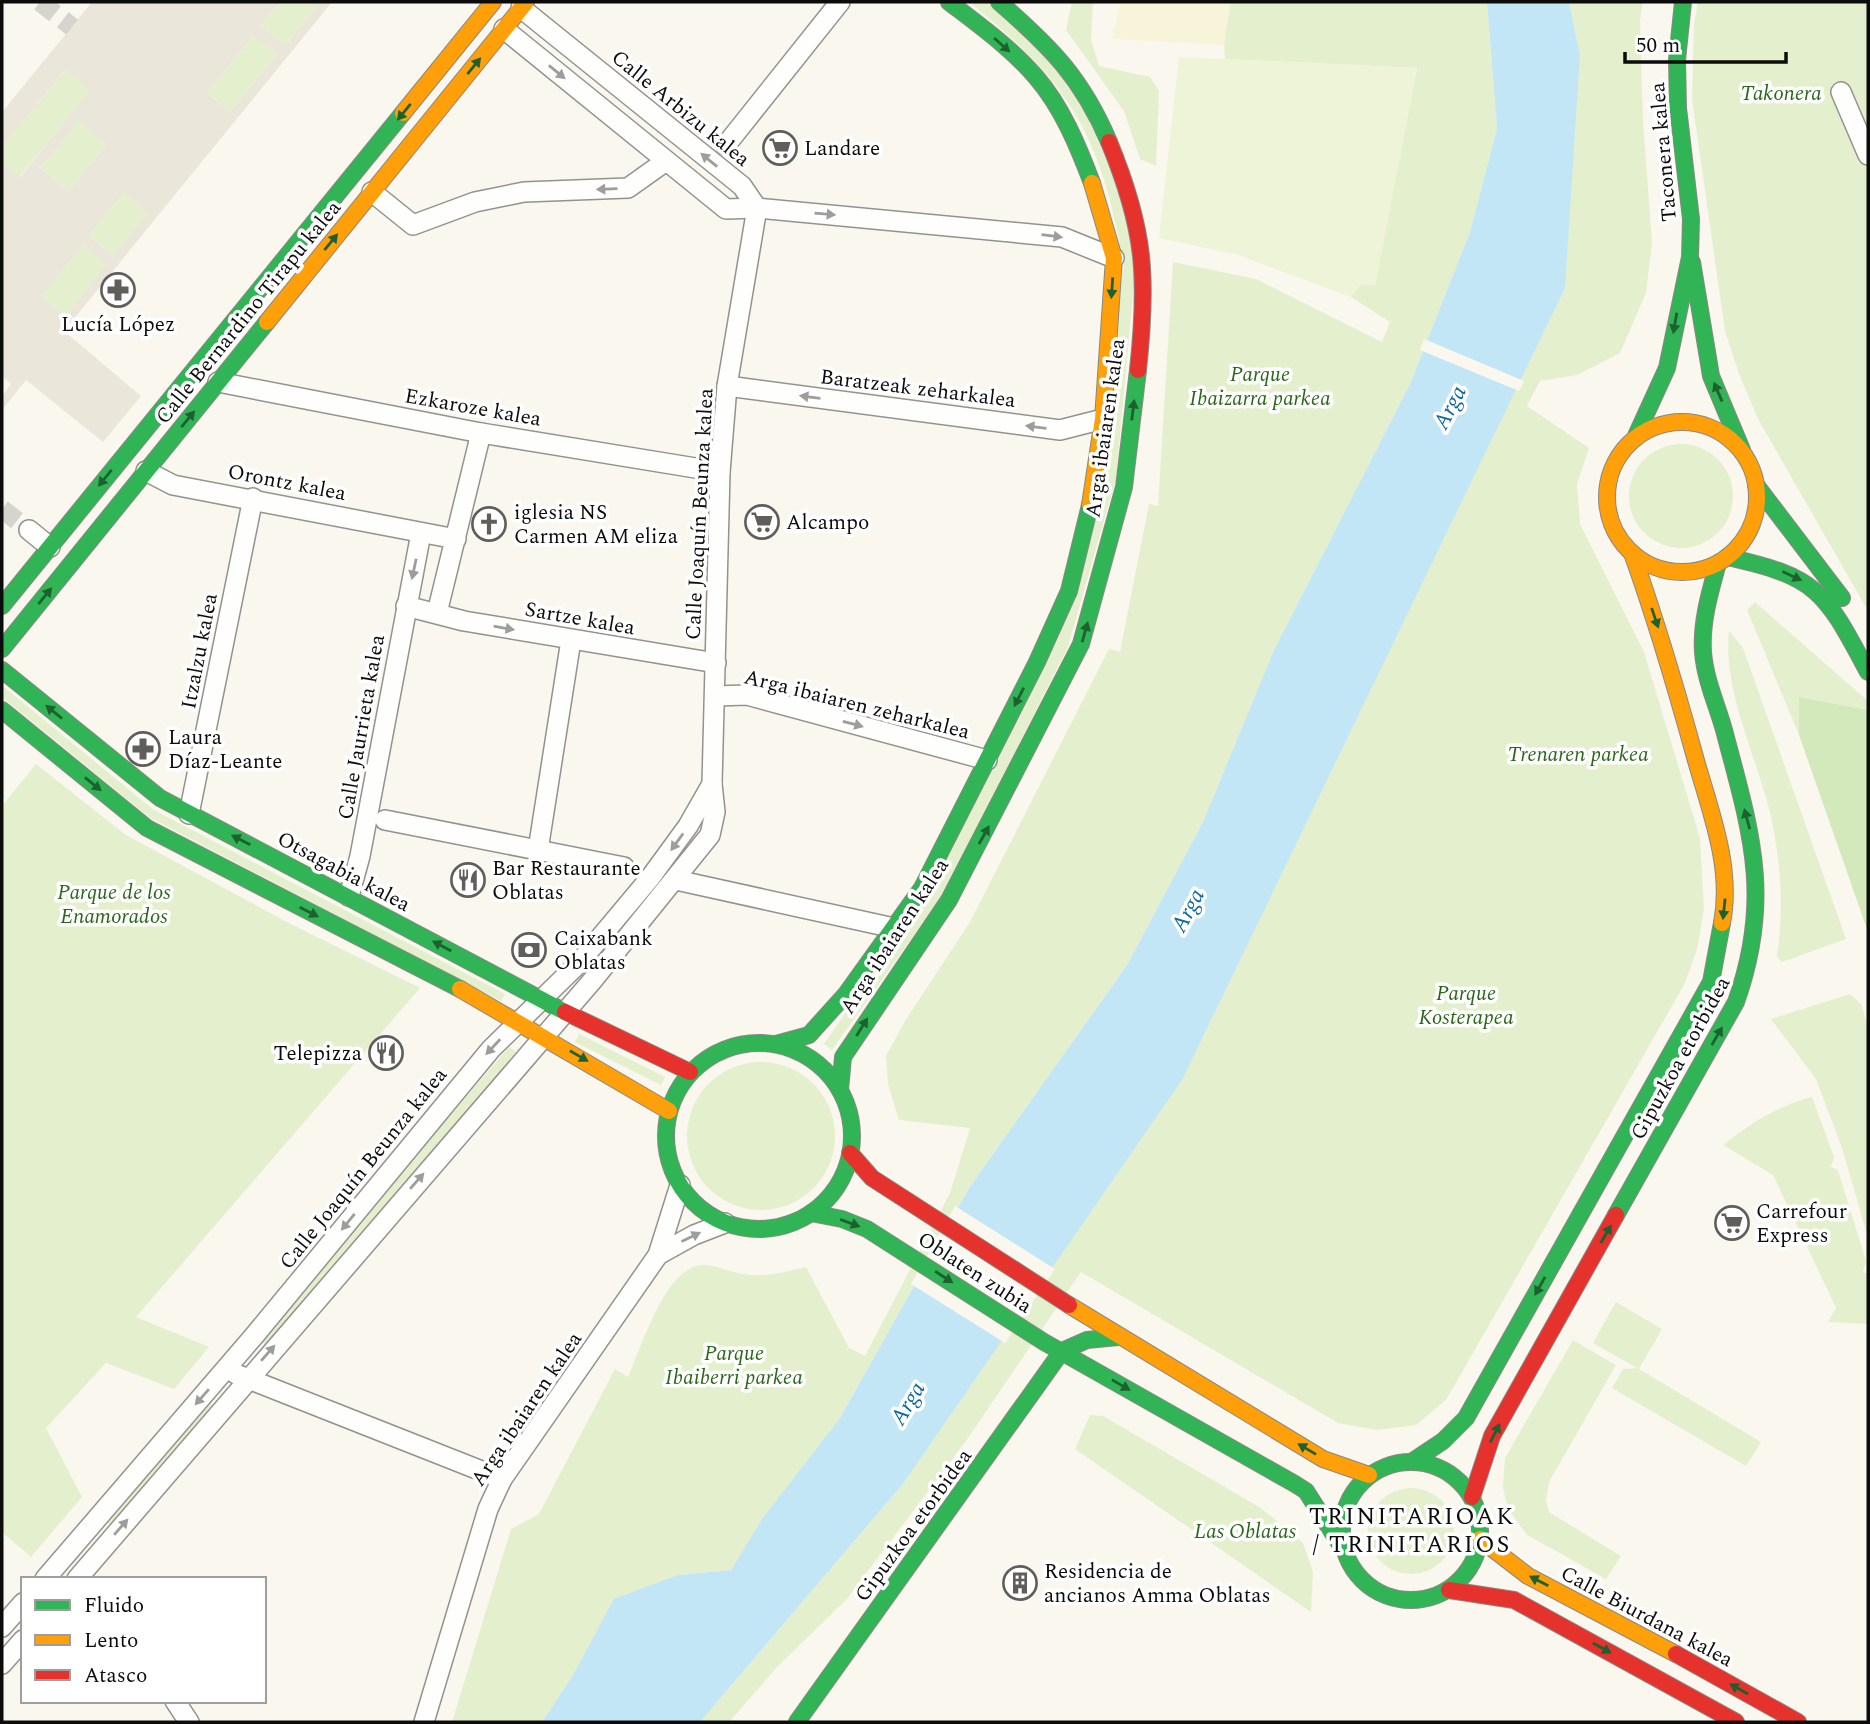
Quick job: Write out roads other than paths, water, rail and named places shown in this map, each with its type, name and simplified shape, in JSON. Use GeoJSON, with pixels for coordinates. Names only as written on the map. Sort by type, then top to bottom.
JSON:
{"type":"FeatureCollection","features":[{"type":"Feature","properties":{"kind":"street","name":"Calle Bernardino Tirapu kalea"},"geometry":{"type":"LineString","coordinates":[[2,606],[493,2]]}},
{"type":"Feature","properties":{"kind":"street"},"geometry":{"type":"LineString","coordinates":[[726,145],[841,2]]}},
{"type":"Feature","properties":{"kind":"street","name":"Arga ibaiaren kalea"},"geometry":{"type":"LineString","coordinates":[[776,1044],[809,1035],[846,994],[922,888],[1037,662],[1069,592],[1084,537],[1103,419],[1114,258],[1095,191],[1074,136],[1037,78],[997,40],[949,2]]}},
{"type":"Feature","properties":{"kind":"street","name":"Arga ibaiaren kalea"},"geometry":{"type":"LineString","coordinates":[[840,1090],[843,1057],[948,900],[1029,750],[1081,644],[1124,486],[1150,251],[1126,179],[1094,106],[1049,46],[999,2]]}},
{"type":"Feature","properties":{"kind":"street","name":"Taconera kalea"},"geometry":{"type":"LineString","coordinates":[[1635,438],[1667,368],[1690,257],[1691,219],[1678,108],[1677,60],[1684,2]]}},
{"type":"Feature","properties":{"kind":"street","name":"Calle Bernardino Tirapu kalea"},"geometry":{"type":"LineString","coordinates":[[2,649],[524,5]]}},
{"type":"Feature","properties":{"kind":"street","name":"Calle Arbizu kalea"},"geometry":{"type":"LineString","coordinates":[[524,5],[742,186],[757,208]]}},
{"type":"Feature","properties":{"kind":"street"},"geometry":{"type":"LineString","coordinates":[[504,29],[726,209],[757,208],[1062,237],[1114,258]]}},
{"type":"Feature","properties":{"kind":"street"},"geometry":{"type":"LineString","coordinates":[[1841,92],[1868,155]]}},
{"type":"Feature","properties":{"kind":"street"},"geometry":{"type":"LineString","coordinates":[[372,192],[413,225],[475,202],[524,192],[628,188],[666,161]]}},
{"type":"Feature","properties":{"kind":"street","name":"Calle Joaquín Beunza kalea"},"geometry":{"type":"LineString","coordinates":[[86,1575],[246,1379],[544,1037],[676,880],[710,835],[715,812],[712,784],[720,472],[727,386],[757,208]]}},
{"type":"Feature","properties":{"kind":"street","name":"Taconera kalea"},"geometry":{"type":"LineString","coordinates":[[1690,257],[1699,289],[1711,376],[1744,454]]}},
{"type":"Feature","properties":{"kind":"street","name":"Ezkaroze kalea"},"geometry":{"type":"LineString","coordinates":[[218,382],[481,433],[720,472]]}},
{"type":"Feature","properties":{"kind":"street","name":"Baratzeak zeharkalea"},"geometry":{"type":"LineString","coordinates":[[727,386],[1060,430],[1103,419]]}},
{"type":"Feature","properties":{"kind":"street"},"geometry":{"type":"LineString","coordinates":[[1756,485],[1754,517],[1743,539],[1722,560],[1701,569],[1665,570],[1632,553],[1612,525],[1608,487],[1617,461],[1635,438],[1656,426],[1680,422],[1705,425],[1727,437],[1744,454],[1756,485],[1843,599],[1868,642]]}},
{"type":"Feature","properties":{"kind":"street"},"geometry":{"type":"LineString","coordinates":[[406,606],[438,613],[481,433]]}},
{"type":"Feature","properties":{"kind":"street","name":"Orontz kalea"},"geometry":{"type":"LineString","coordinates":[[146,471],[173,485],[253,498],[421,533]]}},
{"type":"Feature","properties":{"kind":"street","name":"Itzalzu kalea"},"geometry":{"type":"LineString","coordinates":[[189,814],[253,498]]}},
{"type":"Feature","properties":{"kind":"street"},"geometry":{"type":"LineString","coordinates":[[29,530],[50,547]]}},
{"type":"Feature","properties":{"kind":"street"},"geometry":{"type":"LineString","coordinates":[[421,533],[456,539]]}},
{"type":"Feature","properties":{"kind":"street","name":"Calle Jaurrieta kalea"},"geometry":{"type":"LineString","coordinates":[[349,896],[360,856],[421,533]]}},
{"type":"Feature","properties":{"kind":"street","name":"Gipuzkoa etorbidea"},"geometry":{"type":"LineString","coordinates":[[1413,1461],[1443,1441],[1466,1418],[1710,982],[1726,904],[1722,853],[1660,632],[1632,553]]}},
{"type":"Feature","properties":{"kind":"street"},"geometry":{"type":"LineString","coordinates":[[1722,560],[1795,576],[1814,590],[1829,605],[1868,672]]}},
{"type":"Feature","properties":{"kind":"street","name":"Gipuzkoa etorbidea"},"geometry":{"type":"LineString","coordinates":[[1472,1497],[1492,1436],[1666,1128],[1751,970],[1758,890],[1754,845],[1703,654],[1703,621],[1722,560]]}},
{"type":"Feature","properties":{"kind":"street","name":"Sartze kalea"},"geometry":{"type":"LineString","coordinates":[[438,613],[571,640],[716,663]]}},
{"type":"Feature","properties":{"kind":"street"},"geometry":{"type":"LineString","coordinates":[[538,850],[571,640]]}},
{"type":"Feature","properties":{"kind":"street","name":"Otsagabia kalea"},"geometry":{"type":"LineString","coordinates":[[2,670],[160,798],[565,1011],[690,1072]]}},
{"type":"Feature","properties":{"kind":"street","name":"Arga ibaiaren zeharkalea"},"geometry":{"type":"LineString","coordinates":[[715,695],[747,695],[987,760]]}},
{"type":"Feature","properties":{"kind":"street"},"geometry":{"type":"LineString","coordinates":[[2,710],[147,828],[517,1022],[669,1111]]}},
{"type":"Feature","properties":{"kind":"street","name":"Calle Joaquín Beunza kalea"},"geometry":{"type":"LineString","coordinates":[[47,1577],[226,1368],[491,1049],[517,1022],[544,1000],[650,878],[688,826],[712,784]]}},
{"type":"Feature","properties":{"kind":"street"},"geometry":{"type":"LineString","coordinates":[[385,820],[624,867]]}},
{"type":"Feature","properties":{"kind":"street"},"geometry":{"type":"LineString","coordinates":[[676,880],[894,928]]}},
{"type":"Feature","properties":{"kind":"street"},"geometry":{"type":"LineString","coordinates":[[745,1043],[776,1044],[812,1061],[823,1069],[840,1090],[848,1110],[850,1153],[843,1176],[829,1196],[811,1213],[789,1224],[766,1228],[725,1223],[697,1205],[680,1185],[669,1162],[666,1136],[669,1111],[677,1090],[690,1072],[715,1053],[745,1043]]}},
{"type":"Feature","properties":{"kind":"street","name":"Oblaten zubia"},"geometry":{"type":"LineString","coordinates":[[850,1153],[872,1178],[1118,1337]]}},
{"type":"Feature","properties":{"kind":"street","name":"Arga ibaiaren kalea"},"geometry":{"type":"LineString","coordinates":[[424,1722],[488,1509],[502,1479],[658,1255],[680,1185]]}},
{"type":"Feature","properties":{"kind":"street","name":"Oblaten zubia"},"geometry":{"type":"LineString","coordinates":[[811,1213],[842,1219],[887,1240],[1062,1351]]}},
{"type":"Feature","properties":{"kind":"street","name":"Arga ibaiaren kalea"},"geometry":{"type":"LineString","coordinates":[[658,1255],[694,1235],[725,1223]]}},
{"type":"Feature","properties":{"kind":"street"},"geometry":{"type":"LineString","coordinates":[[1062,1351],[1087,1339],[1118,1337],[1323,1459],[1369,1475]]}},
{"type":"Feature","properties":{"kind":"street"},"geometry":{"type":"LineString","coordinates":[[1062,1351],[1306,1491],[1343,1549],[1354,1573],[1374,1591],[1399,1600],[1425,1600],[1449,1590],[1465,1576],[1475,1559],[1480,1539],[1479,1517],[1472,1497],[1457,1479],[1436,1466],[1413,1461],[1390,1464],[1369,1475],[1351,1495],[1342,1521],[1343,1549]]}},
{"type":"Feature","properties":{"kind":"street","name":"Gipuzkoa etorbidea"},"geometry":{"type":"LineString","coordinates":[[797,1722],[1062,1351]]}},
{"type":"Feature","properties":{"kind":"street"},"geometry":{"type":"LineString","coordinates":[[226,1368],[246,1379],[502,1479]]}},
{"type":"Feature","properties":{"kind":"street","name":"Calle Biurdana kalea"},"geometry":{"type":"LineString","coordinates":[[1480,1539],[1528,1576],[1612,1618],[1798,1722]]}},
{"type":"Feature","properties":{"kind":"street"},"geometry":{"type":"LineString","coordinates":[[72,1548],[86,1575]]}},
{"type":"Feature","properties":{"kind":"street"},"geometry":{"type":"LineString","coordinates":[[1449,1590],[1514,1600],[1736,1722]]}},
{"type":"Feature","properties":{"kind":"street"},"geometry":{"type":"LineString","coordinates":[[2,1627],[21,1605]]}},
{"type":"Feature","properties":{"kind":"street"},"geometry":{"type":"LineString","coordinates":[[2,1664],[21,1642]]}},
{"type":"Feature","properties":{"kind":"street"},"geometry":{"type":"LineString","coordinates":[[177,1703],[189,1722]]}},
{"type":"Feature","properties":{"kind":"water","name":"Arga"},"geometry":{"type":"Polygon","coordinates":[[[1487,2],[1569,2],[1580,55],[1565,288],[1182,1080],[902,1485],[700,1722],[542,1722],[573,1675],[614,1599],[678,1575],[731,1570],[762,1519],[840,1418],[969,1188],[1127,965],[1203,822],[1273,652],[1410,384],[1470,232],[1497,128],[1487,2]]]}},
{"type":"Feature","properties":{"kind":"tunnel"},"geometry":{"type":"LineString","coordinates":[[40,2],[72,27]]}},
{"type":"Feature","properties":{"kind":"tunnel"},"geometry":{"type":"LineString","coordinates":[[2,509],[29,530]]}},
{"type":"Feature","properties":{"kind":"place","name":"Landare"},"geometry":{"type":"Point","coordinates":[780,148]}},
{"type":"Feature","properties":{"kind":"place","name":"Lucía López"},"geometry":{"type":"Point","coordinates":[118,290]}},
{"type":"Feature","properties":{"kind":"place","name":"Alcampo"},"geometry":{"type":"Point","coordinates":[762,522]}},
{"type":"Feature","properties":{"kind":"place","name":"iglesia NS Carmen AM eliza"},"geometry":{"type":"Point","coordinates":[489,524]}},
{"type":"Feature","properties":{"kind":"place","name":"Laura Díaz-Leante"},"geometry":{"type":"Point","coordinates":[143,749]}},
{"type":"Feature","properties":{"kind":"place","name":"Bar Restaurante Oblatas"},"geometry":{"type":"Point","coordinates":[468,880]}},
{"type":"Feature","properties":{"kind":"place","name":"Caixabank Oblatas"},"geometry":{"type":"Point","coordinates":[529,950]}},
{"type":"Feature","properties":{"kind":"place","name":"Telepizza"},"geometry":{"type":"Point","coordinates":[386,1053]}},
{"type":"Feature","properties":{"kind":"place","name":"Carrefour Express"},"geometry":{"type":"Point","coordinates":[1732,1223]}},
{"type":"Feature","properties":{"kind":"place","name":"Residencia de ancianos Amma Oblatas"},"geometry":{"type":"Point","coordinates":[1020,1583]}},
{"type":"Feature","properties":{"kind":"district","name":"TRINITARIOAK / TRINITARIOS"},"geometry":{"type":"Point","coordinates":[1412,1530]}},
{"type":"Feature","properties":{"kind":"park label","name":"Takonera"},"geometry":{"type":"Point","coordinates":[1781,93]}},
{"type":"Feature","properties":{"kind":"park label","name":"Parque Ibaizarra parkea"},"geometry":{"type":"Point","coordinates":[1260,386]}},
{"type":"Feature","properties":{"kind":"park label","name":"Trenaren parkea"},"geometry":{"type":"Point","coordinates":[1578,754]}},
{"type":"Feature","properties":{"kind":"park label","name":"Parque de los Enamorados"},"geometry":{"type":"Point","coordinates":[114,904]}},
{"type":"Feature","properties":{"kind":"park label","name":"Parque Kosterapea"},"geometry":{"type":"Point","coordinates":[1466,1005]}},
{"type":"Feature","properties":{"kind":"park label","name":"Parque Ibaiberri parkea"},"geometry":{"type":"Point","coordinates":[734,1365]}},
{"type":"Feature","properties":{"kind":"park label","name":"Las Oblatas"},"geometry":{"type":"Point","coordinates":[1245,1531]}}]}
